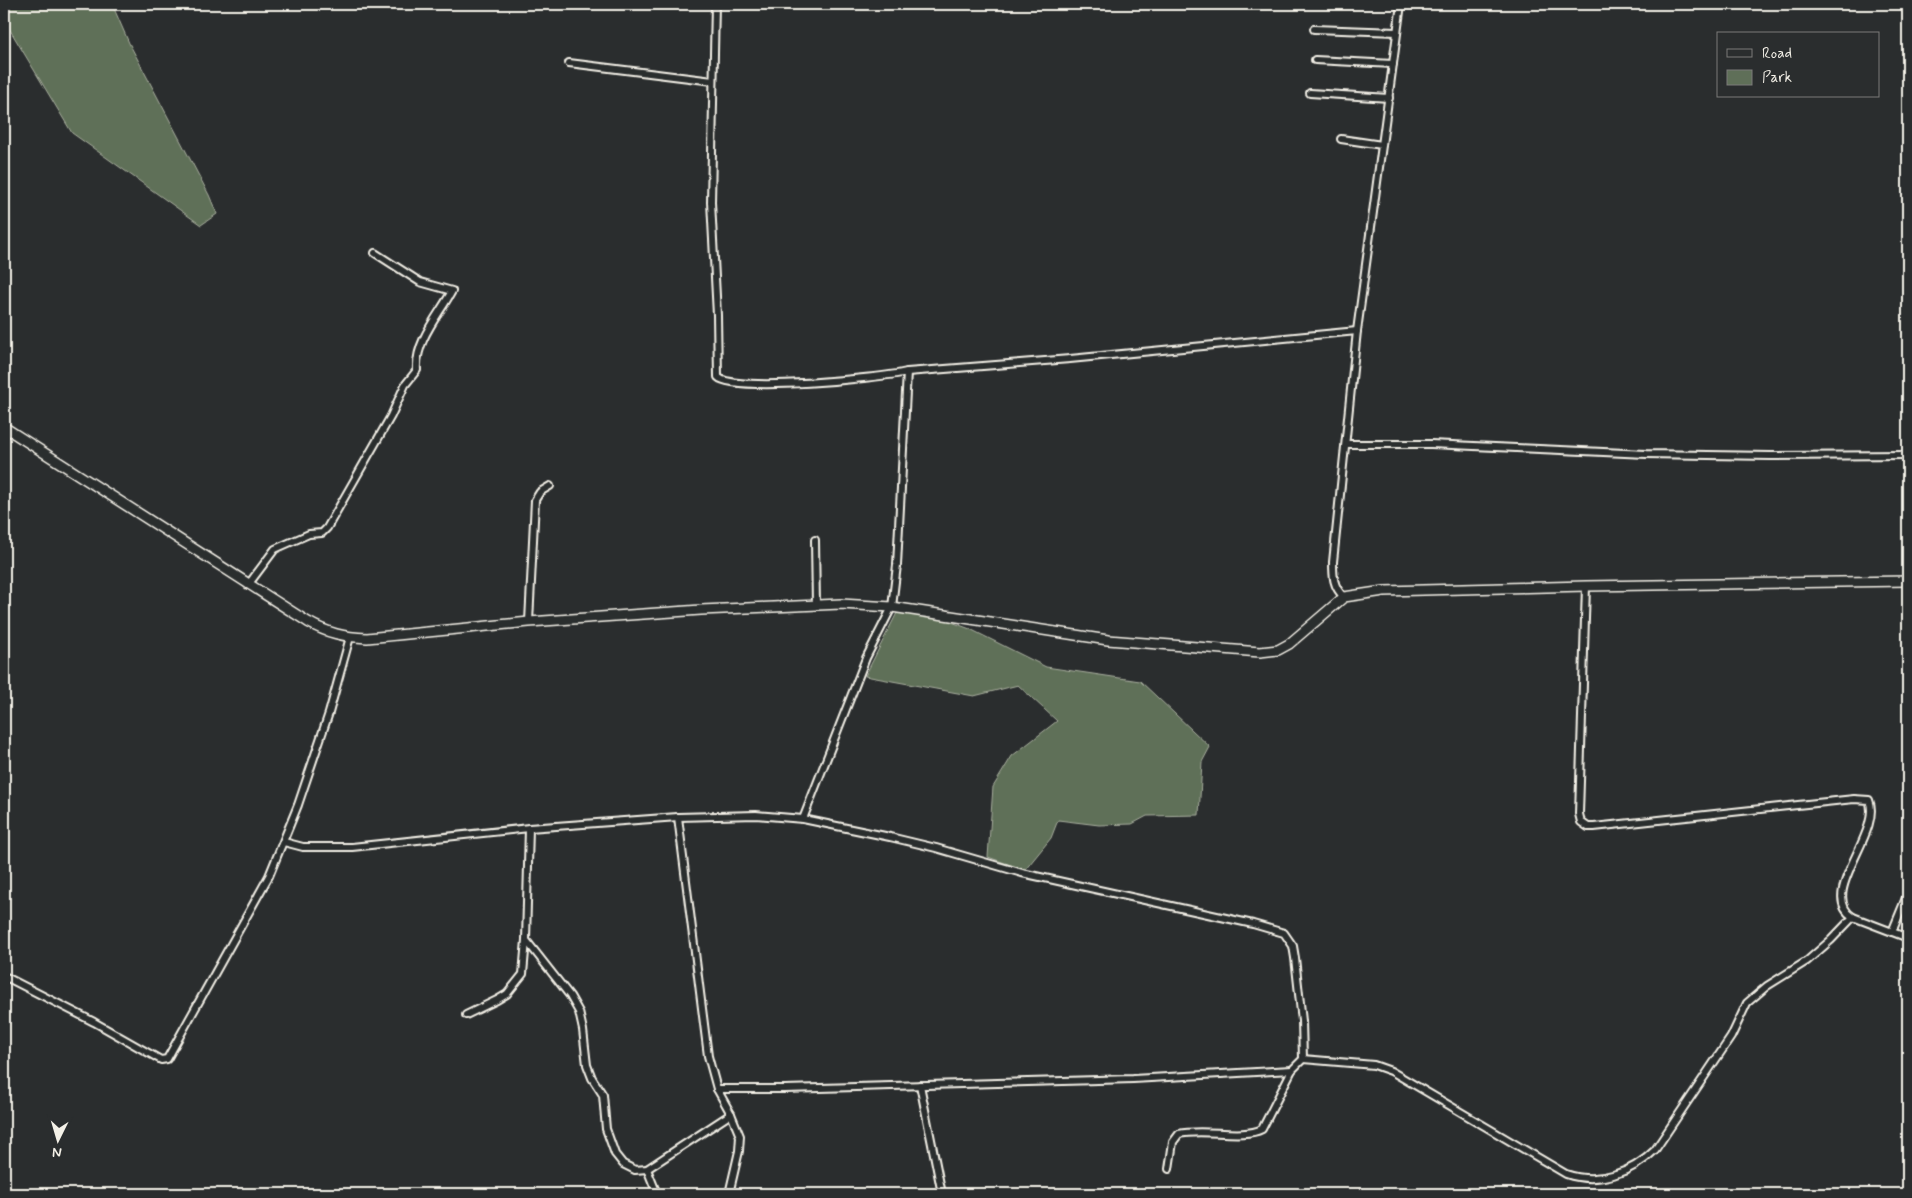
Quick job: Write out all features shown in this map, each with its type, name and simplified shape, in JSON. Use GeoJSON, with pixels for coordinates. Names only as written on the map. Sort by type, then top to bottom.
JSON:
{"type":"FeatureCollection","features":[{"type":"Feature","properties":{"kind":"street"},"geometry":{"type":"LineString","coordinates":[[715,4],[711,202],[712,246],[718,315],[718,377],[725,382],[769,384],[840,380],[907,372],[1070,359],[1358,331]]}},
{"type":"Feature","properties":{"kind":"street"},"geometry":{"type":"LineString","coordinates":[[1344,597],[1337,591],[1333,575],[1358,331],[1401,4]]}},
{"type":"Feature","properties":{"kind":"street"},"geometry":{"type":"LineString","coordinates":[[1314,30],[1397,32]]}},
{"type":"Feature","properties":{"kind":"street"},"geometry":{"type":"LineString","coordinates":[[1315,60],[1394,64]]}},
{"type":"Feature","properties":{"kind":"street"},"geometry":{"type":"LineString","coordinates":[[569,63],[713,81]]}},
{"type":"Feature","properties":{"kind":"street"},"geometry":{"type":"LineString","coordinates":[[1310,93],[1389,98]]}},
{"type":"Feature","properties":{"kind":"street"},"geometry":{"type":"LineString","coordinates":[[1341,139],[1382,145]]}},
{"type":"Feature","properties":{"kind":"street"},"geometry":{"type":"LineString","coordinates":[[248,585],[276,549],[309,534],[322,533],[327,528],[391,416],[404,385],[417,370],[416,360],[425,338],[452,291],[420,282],[375,253]]}},
{"type":"Feature","properties":{"kind":"street"},"geometry":{"type":"LineString","coordinates":[[803,819],[866,658],[892,607],[897,564],[907,372]]}},
{"type":"Feature","properties":{"kind":"street"},"geometry":{"type":"LineString","coordinates":[[4,427],[248,585],[322,630],[350,637],[366,638],[529,622],[701,610],[840,604],[892,607],[1108,640],[1260,652],[1278,650],[1289,644],[1344,597],[1361,593],[1586,586],[1908,581]]}},
{"type":"Feature","properties":{"kind":"street"},"geometry":{"type":"LineString","coordinates":[[1346,444],[1431,444],[1646,454],[1770,456],[1908,455]]}},
{"type":"Feature","properties":{"kind":"street"},"geometry":{"type":"LineString","coordinates":[[529,622],[536,500],[540,492],[550,486]]}},
{"type":"Feature","properties":{"kind":"street"},"geometry":{"type":"LineString","coordinates":[[815,540],[816,605]]}},
{"type":"Feature","properties":{"kind":"street"},"geometry":{"type":"LineString","coordinates":[[1586,586],[1579,814],[1581,822],[1588,827],[1594,827],[1854,799],[1869,800],[1870,823],[1842,889],[1842,905],[1847,913],[1853,917],[1908,938]]}},
{"type":"Feature","properties":{"kind":"street"},"geometry":{"type":"LineString","coordinates":[[4,976],[85,1017],[161,1060],[165,1060],[269,876],[284,842],[329,713],[343,669],[350,637]]}},
{"type":"Feature","properties":{"kind":"street"},"geometry":{"type":"LineString","coordinates":[[284,842],[303,847],[352,847],[529,828],[678,817],[756,815],[803,819],[936,848],[1022,874],[1064,884],[1253,924],[1284,933],[1293,946],[1295,958],[1302,1021],[1303,1059],[1292,1070],[1262,1129],[1252,1133],[1195,1132],[1179,1134],[1173,1142],[1169,1169]]}},
{"type":"Feature","properties":{"kind":"street"},"geometry":{"type":"LineString","coordinates":[[678,817],[708,1056],[717,1090],[738,1130],[740,1143],[729,1194]]}},
{"type":"Feature","properties":{"kind":"street"},"geometry":{"type":"LineString","coordinates":[[466,1015],[497,1000],[512,989],[524,974],[529,828]]}},
{"type":"Feature","properties":{"kind":"street"},"geometry":{"type":"LineString","coordinates":[[1892,932],[1908,893]]}},
{"type":"Feature","properties":{"kind":"street"},"geometry":{"type":"LineString","coordinates":[[1303,1059],[1374,1065],[1392,1071],[1566,1174],[1580,1179],[1593,1179],[1622,1173],[1643,1162],[1655,1150],[1732,1037],[1747,1003],[1767,986],[1806,961],[1831,940],[1853,917]]}},
{"type":"Feature","properties":{"kind":"street"},"geometry":{"type":"LineString","coordinates":[[526,940],[570,996],[579,1012],[584,1030],[587,1065],[592,1078],[603,1095],[606,1128],[615,1154],[623,1164],[635,1170],[647,1169],[731,1114]]}},
{"type":"Feature","properties":{"kind":"street"},"geometry":{"type":"LineString","coordinates":[[717,1090],[1133,1079],[1292,1070]]}},
{"type":"Feature","properties":{"kind":"street"},"geometry":{"type":"LineString","coordinates":[[920,1085],[942,1194]]}},
{"type":"Feature","properties":{"kind":"street"},"geometry":{"type":"LineString","coordinates":[[647,1169],[657,1194]]}},
{"type":"Feature","properties":{"kind":"green space"},"geometry":{"type":"Polygon","coordinates":[[[4,4],[112,4],[129,43],[209,195],[217,214],[201,225],[72,133],[4,20],[4,4]]]}},
{"type":"Feature","properties":{"kind":"green space"},"geometry":{"type":"Polygon","coordinates":[[[902,603],[970,629],[1046,667],[1140,681],[1210,747],[1202,762],[1199,815],[1147,816],[1132,824],[1099,825],[1058,820],[1051,838],[1025,870],[988,857],[993,787],[1012,756],[1057,721],[1018,685],[974,696],[865,676],[902,603]]]}}]}
